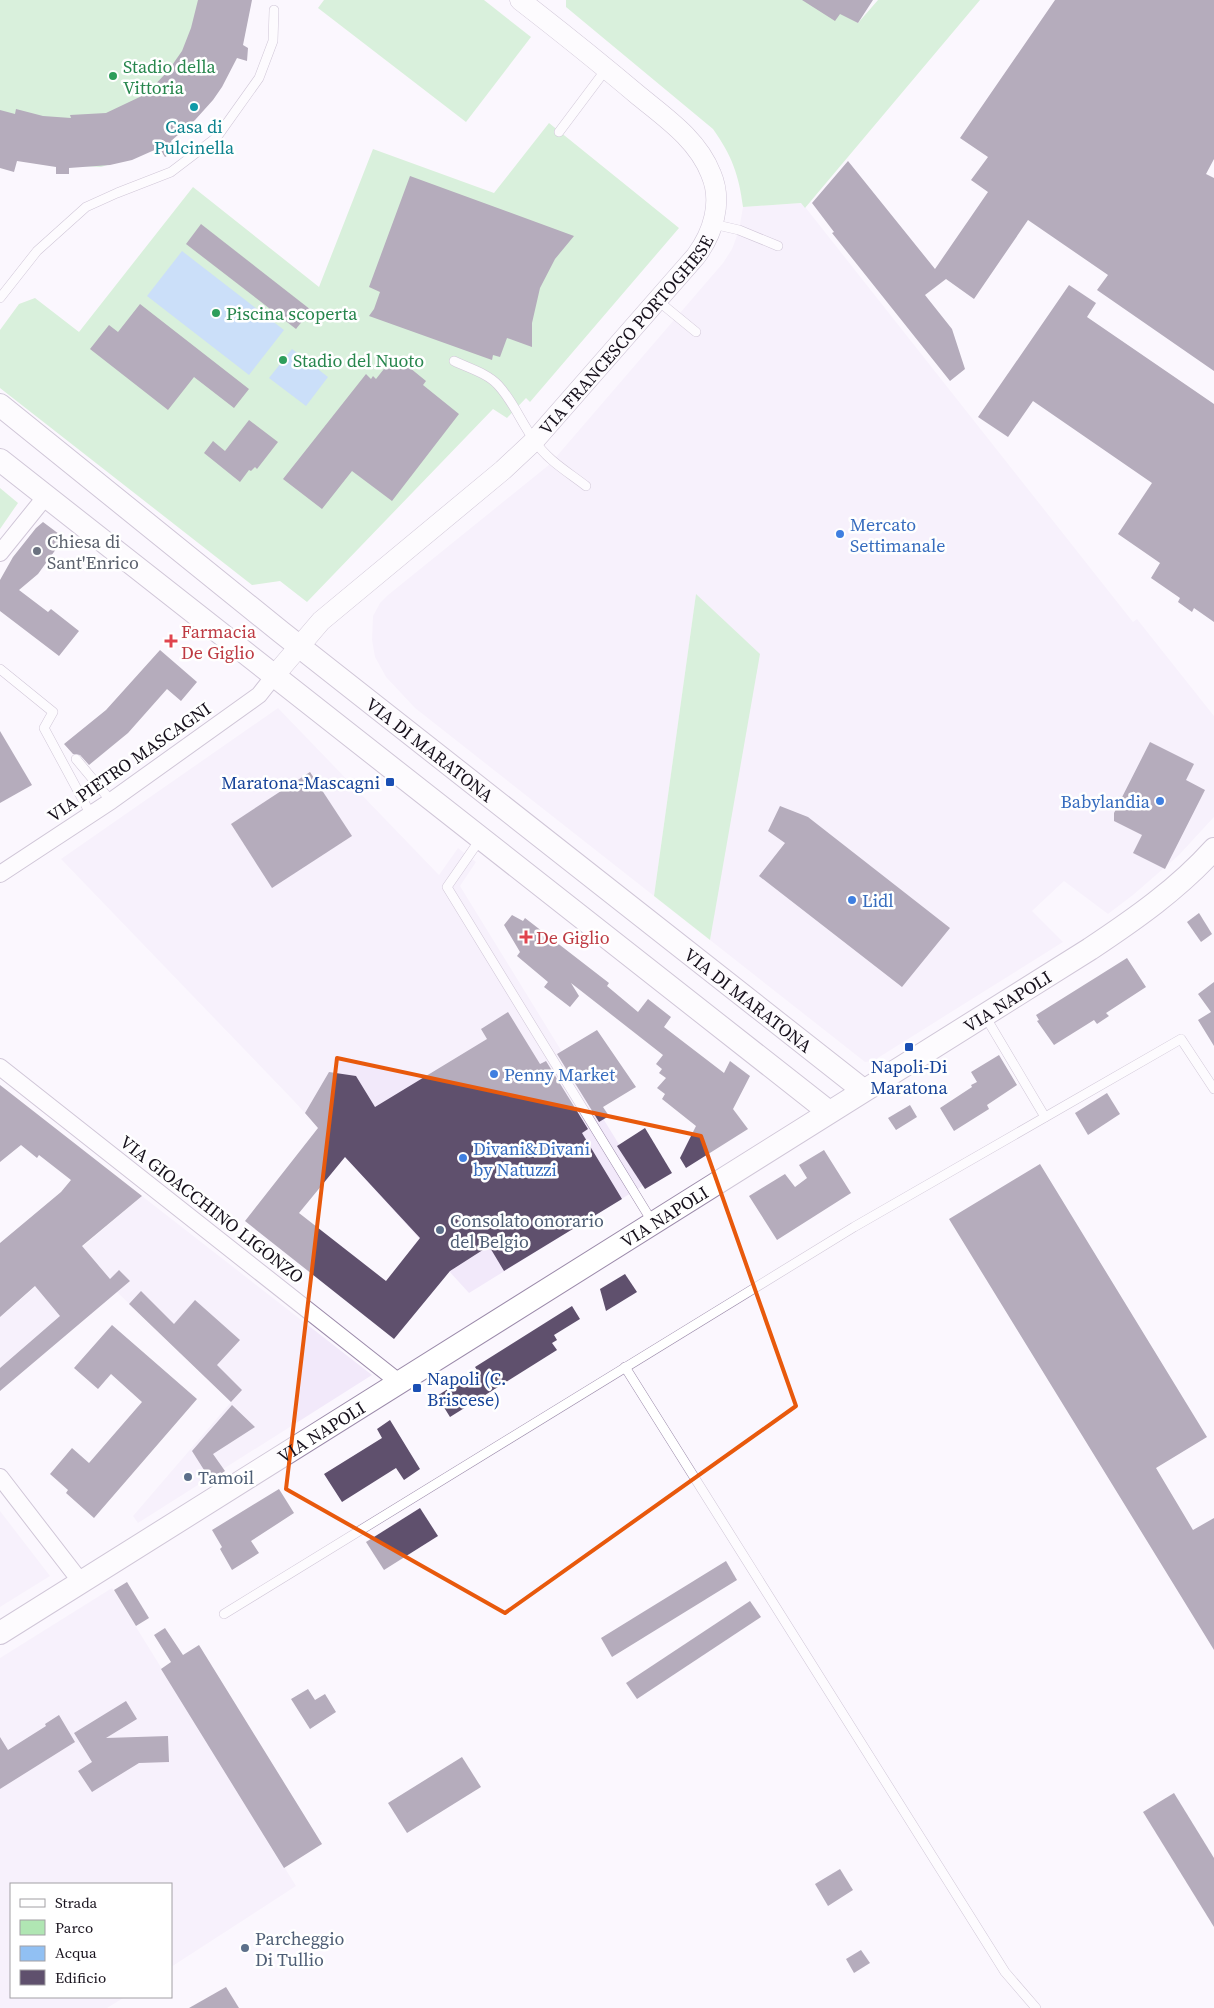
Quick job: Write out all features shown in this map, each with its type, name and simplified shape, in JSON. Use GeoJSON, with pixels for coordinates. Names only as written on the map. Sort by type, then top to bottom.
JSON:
{"type":"FeatureCollection","features":[{"type":"Feature","properties":{"kind":"main road","name":"VIA DI MARATONA"},"geometry":{"type":"LineString","coordinates":[[0,405],[299,646],[863,1090]]}},
{"type":"Feature","properties":{"kind":"main road"},"geometry":{"type":"LineString","coordinates":[[0,460],[829,1112]]}},
{"type":"Feature","properties":{"kind":"main road","name":"VIA NAPOLI"},"geometry":{"type":"LineString","coordinates":[[0,1633],[653,1224],[863,1090],[985,1016],[1138,918],[1171,891],[1214,849]]}},
{"type":"Feature","properties":{"kind":"street","name":"VIA FRANCESCO PORTOGHESE"},"geometry":{"type":"LineString","coordinates":[[274,676],[330,612],[503,470],[534,441],[707,241],[713,224],[716,193],[712,175],[705,160],[692,143],[607,68],[520,0]]}},
{"type":"Feature","properties":{"kind":"street"},"geometry":{"type":"LineString","coordinates":[[0,553],[46,496]]}},
{"type":"Feature","properties":{"kind":"street","name":"VIA PIETRO MASCAGNI"},"geometry":{"type":"LineString","coordinates":[[0,874],[111,801],[259,695],[274,676]]}},
{"type":"Feature","properties":{"kind":"street","name":"VIA GIOACCHINO LIGONZO"},"geometry":{"type":"LineString","coordinates":[[0,1067],[400,1383]]}},
{"type":"Feature","properties":{"kind":"street"},"geometry":{"type":"LineString","coordinates":[[0,1477],[81,1582]]}},
{"type":"Feature","properties":{"kind":"lane"},"geometry":{"type":"LineString","coordinates":[[0,298],[37,251],[86,207],[117,192],[171,172],[217,137],[259,78],[272,41],[274,10]]}},
{"type":"Feature","properties":{"kind":"lane"},"geometry":{"type":"LineString","coordinates":[[559,132],[607,68]]}},
{"type":"Feature","properties":{"kind":"lane"},"geometry":{"type":"LineString","coordinates":[[713,224],[739,230],[778,246]]}},
{"type":"Feature","properties":{"kind":"lane"},"geometry":{"type":"LineString","coordinates":[[657,300],[696,332]]}},
{"type":"Feature","properties":{"kind":"lane"},"geometry":{"type":"LineString","coordinates":[[454,361],[490,378],[498,385],[516,408],[534,441],[550,459],[586,486]]}},
{"type":"Feature","properties":{"kind":"lane"},"geometry":{"type":"LineString","coordinates":[[0,669],[53,712],[44,728],[91,814]]}},
{"type":"Feature","properties":{"kind":"lane"},"geometry":{"type":"LineString","coordinates":[[76,760],[111,801]]}},
{"type":"Feature","properties":{"kind":"lane"},"geometry":{"type":"LineString","coordinates":[[481,838],[447,887],[653,1224]]}},
{"type":"Feature","properties":{"kind":"lane"},"geometry":{"type":"LineString","coordinates":[[985,1016],[1045,1117]]}},
{"type":"Feature","properties":{"kind":"lane"},"geometry":{"type":"LineString","coordinates":[[224,1614],[854,1227],[1181,1039],[1214,1089]]}},
{"type":"Feature","properties":{"kind":"lane"},"geometry":{"type":"LineString","coordinates":[[626,1367],[1004,1972],[1036,2008]]}},
{"type":"Feature","properties":{"kind":"highlighted area"},"geometry":{"type":"Polygon","coordinates":[[[337,1058],[701,1136],[796,1406],[505,1613],[286,1489],[337,1058]]]}},
{"type":"Feature","properties":{"kind":"shaded area"},"geometry":{"type":"Polygon","coordinates":[[[802,203],[1133,622],[1137,619],[1214,716],[1214,817],[1179,855],[1108,914],[1064,881],[1032,911],[1063,942],[873,1061],[865,1062],[710,940],[714,915],[696,595],[654,896],[415,708],[386,677],[375,657],[372,640],[373,616],[380,603],[550,464],[723,263],[732,249],[739,230],[743,207],[802,203]]]}},
{"type":"Feature","properties":{"kind":"shaded area"},"geometry":{"type":"Polygon","coordinates":[[[278,708],[439,875],[458,848],[476,862],[460,886],[644,1185],[469,1293],[293,1100],[61,859],[278,708]]]}},
{"type":"Feature","properties":{"kind":"shaded area"},"geometry":{"type":"Polygon","coordinates":[[[142,1196],[372,1375],[138,1523],[133,1516],[231,1402],[117,1292],[0,1391],[0,1317],[142,1196]]]}},
{"type":"Feature","properties":{"kind":"shaded area"},"geometry":{"type":"Polygon","coordinates":[[[0,1511],[50,1576],[0,1607],[0,1511]]]}},
{"type":"Feature","properties":{"kind":"shaded area"},"geometry":{"type":"Polygon","coordinates":[[[112,1588],[296,1886],[172,1966],[172,1883],[10,1883],[10,1998],[123,1998],[107,2008],[0,2008],[0,1658],[112,1588]]]}},
{"type":"Feature","properties":{"kind":"green space","name":"Stadio della Vittoria"},"geometry":{"type":"Polygon","coordinates":[[[0,0],[250,0],[216,95],[178,135],[139,155],[101,167],[39,164],[0,155],[0,0]]]}},
{"type":"Feature","properties":{"kind":"green space"},"geometry":{"type":"Polygon","coordinates":[[[324,0],[484,0],[531,37],[466,122],[318,8],[324,0]]]}},
{"type":"Feature","properties":{"kind":"green space"},"geometry":{"type":"Polygon","coordinates":[[[566,0],[827,0],[858,23],[878,0],[980,0],[805,208],[801,203],[743,207],[734,166],[713,129],[566,7],[566,0]]]}},
{"type":"Feature","properties":{"kind":"green space","name":"Stadio del Nuoto"},"geometry":{"type":"Polygon","coordinates":[[[549,123],[679,228],[530,402],[526,398],[507,418],[493,409],[307,602],[280,581],[252,585],[0,388],[0,330],[19,304],[35,298],[79,332],[193,187],[319,287],[373,149],[494,193],[549,123]]]}},
{"type":"Feature","properties":{"kind":"green space"},"geometry":{"type":"Polygon","coordinates":[[[0,488],[18,503],[0,529],[0,488]]]}},
{"type":"Feature","properties":{"kind":"green space"},"geometry":{"type":"Polygon","coordinates":[[[696,594],[760,654],[710,940],[654,896],[696,594]]]}},
{"type":"Feature","properties":{"kind":"water","name":"Piscina scoperta"},"geometry":{"type":"Polygon","coordinates":[[[182,251],[284,330],[249,375],[147,296],[182,251]]]}},
{"type":"Feature","properties":{"kind":"water"},"geometry":{"type":"Polygon","coordinates":[[[292,349],[328,377],[306,406],[269,378],[292,349]]]}},
{"type":"Feature","properties":{"kind":"building"},"geometry":{"type":"Polygon","coordinates":[[[198,0],[252,0],[243,45],[248,48],[247,61],[237,58],[213,100],[195,120],[171,141],[176,151],[165,157],[159,148],[132,160],[110,165],[69,168],[69,174],[56,174],[56,167],[17,161],[14,172],[0,168],[0,110],[15,114],[16,109],[43,116],[71,118],[70,115],[106,113],[146,94],[168,71],[182,51],[191,28],[198,0]]]}},
{"type":"Feature","properties":{"kind":"building"},"geometry":{"type":"Polygon","coordinates":[[[802,0],[873,0],[858,23],[840,14],[835,21],[802,0]]]}},
{"type":"Feature","properties":{"kind":"building"},"geometry":{"type":"Polygon","coordinates":[[[1055,0],[1214,0],[1214,159],[1206,174],[1214,178],[1214,371],[1097,290],[1108,275],[1028,220],[974,299],[946,279],[925,295],[952,329],[965,369],[950,381],[832,233],[834,232],[812,203],[848,161],[935,269],[988,192],[971,180],[988,157],[960,138],[1055,0]]]}},
{"type":"Feature","properties":{"kind":"building"},"geometry":{"type":"Polygon","coordinates":[[[410,176],[574,236],[555,259],[540,288],[532,323],[532,347],[507,338],[500,357],[493,355],[492,360],[369,316],[374,309],[380,292],[369,287],[410,176]]]}},
{"type":"Feature","properties":{"kind":"building"},"geometry":{"type":"Polygon","coordinates":[[[201,224],[311,310],[296,329],[186,244],[201,224]]]}},
{"type":"Feature","properties":{"kind":"building"},"geometry":{"type":"Polygon","coordinates":[[[1069,285],[1096,303],[1087,317],[1214,404],[1214,622],[1194,608],[1192,612],[1178,602],[1180,598],[1151,578],[1160,563],[1118,534],[1152,483],[1033,401],[1008,437],[978,417],[1069,285]]]}},
{"type":"Feature","properties":{"kind":"building"},"geometry":{"type":"Polygon","coordinates":[[[140,304],[249,389],[234,408],[194,377],[168,410],[90,349],[109,325],[118,332],[140,304]]]}},
{"type":"Feature","properties":{"kind":"building"},"geometry":{"type":"Polygon","coordinates":[[[399,359],[426,381],[423,385],[459,414],[392,501],[352,471],[322,509],[283,479],[366,374],[371,379],[373,376],[376,379],[391,360],[395,364],[399,359]]]}},
{"type":"Feature","properties":{"kind":"building"},"geometry":{"type":"Polygon","coordinates":[[[249,420],[278,442],[257,469],[255,467],[251,471],[249,470],[240,482],[204,453],[213,441],[225,451],[249,420]]]}},
{"type":"Feature","properties":{"kind":"building"},"geometry":{"type":"Polygon","coordinates":[[[43,522],[63,537],[38,574],[19,590],[48,612],[51,609],[79,631],[59,656],[0,611],[0,580],[13,557],[43,522]]]}},
{"type":"Feature","properties":{"kind":"building"},"geometry":{"type":"Polygon","coordinates":[[[160,650],[197,682],[181,701],[167,689],[128,733],[89,765],[80,755],[73,754],[64,744],[106,710],[160,650]]]}},
{"type":"Feature","properties":{"kind":"building"},"geometry":{"type":"Polygon","coordinates":[[[0,731],[32,785],[0,803],[0,731]]]}},
{"type":"Feature","properties":{"kind":"building","name":"Babylandia"},"geometry":{"type":"Polygon","coordinates":[[[1150,742],[1194,764],[1186,780],[1205,790],[1165,869],[1133,853],[1142,835],[1114,821],[1114,813],[1150,742]]]}},
{"type":"Feature","properties":{"kind":"building"},"geometry":{"type":"Polygon","coordinates":[[[310,772],[352,836],[272,888],[231,824],[310,772]]]}},
{"type":"Feature","properties":{"kind":"building","name":"Lidl"},"geometry":{"type":"Polygon","coordinates":[[[780,806],[808,817],[950,928],[902,987],[759,876],[785,843],[768,831],[780,806]]]}},
{"type":"Feature","properties":{"kind":"building"},"geometry":{"type":"Polygon","coordinates":[[[1199,913],[1212,934],[1201,942],[1187,922],[1199,913]]]}},
{"type":"Feature","properties":{"kind":"building"},"geometry":{"type":"Polygon","coordinates":[[[512,915],[523,921],[525,918],[609,983],[607,986],[638,1012],[648,999],[671,1017],[664,1027],[724,1073],[730,1061],[750,1076],[733,1109],[748,1129],[686,1168],[680,1158],[696,1126],[662,1099],[665,1094],[657,1088],[666,1078],[659,1073],[662,1069],[656,1064],[663,1055],[571,983],[579,996],[570,1007],[544,987],[548,982],[517,956],[520,952],[504,925],[512,915]]]}},
{"type":"Feature","properties":{"kind":"building"},"geometry":{"type":"Polygon","coordinates":[[[1127,958],[1146,987],[1106,1013],[1109,1016],[1097,1024],[1094,1020],[1054,1045],[1037,1021],[1039,1020],[1036,1015],[1127,958]]]}},
{"type":"Feature","properties":{"kind":"building"},"geometry":{"type":"Polygon","coordinates":[[[1214,982],[1214,1046],[1198,1020],[1211,1012],[1198,994],[1214,982]]]}},
{"type":"Feature","properties":{"kind":"building"},"geometry":{"type":"Polygon","coordinates":[[[508,1012],[540,1064],[546,1061],[588,1129],[582,1133],[622,1199],[504,1271],[489,1246],[450,1271],[394,1339],[245,1221],[318,1128],[305,1113],[329,1072],[356,1076],[375,1107],[487,1039],[481,1029],[508,1012]],[[345,1157],[299,1213],[386,1281],[420,1238],[345,1157]]]}},
{"type":"Feature","properties":{"kind":"building"},"geometry":{"type":"Polygon","coordinates":[[[597,1030],[636,1087],[603,1107],[609,1116],[599,1122],[557,1054],[597,1030]]]}},
{"type":"Feature","properties":{"kind":"building"},"geometry":{"type":"Polygon","coordinates":[[[999,1055],[1017,1085],[987,1105],[989,1109],[954,1131],[940,1108],[977,1082],[971,1072],[999,1055]]]}},
{"type":"Feature","properties":{"kind":"building"},"geometry":{"type":"Polygon","coordinates":[[[0,1085],[142,1196],[82,1246],[110,1279],[119,1270],[130,1281],[0,1391],[0,1368],[60,1316],[35,1286],[0,1317],[0,1243],[61,1192],[71,1180],[39,1155],[37,1158],[21,1145],[0,1162],[0,1085]]]}},
{"type":"Feature","properties":{"kind":"building"},"geometry":{"type":"Polygon","coordinates":[[[1107,1093],[1120,1114],[1088,1135],[1075,1113],[1107,1093]]]}},
{"type":"Feature","properties":{"kind":"building"},"geometry":{"type":"Polygon","coordinates":[[[910,1105],[917,1117],[896,1130],[888,1118],[910,1105]]]}},
{"type":"Feature","properties":{"kind":"building"},"geometry":{"type":"Polygon","coordinates":[[[645,1128],[672,1173],[645,1189],[617,1146],[645,1128]]]}},
{"type":"Feature","properties":{"kind":"building"},"geometry":{"type":"Polygon","coordinates":[[[824,1150],[851,1193],[777,1240],[749,1196],[785,1174],[795,1187],[807,1178],[799,1165],[824,1150]]]}},
{"type":"Feature","properties":{"kind":"building"},"geometry":{"type":"Polygon","coordinates":[[[1040,1164],[1207,1437],[1156,1468],[1193,1530],[1214,1518],[1214,1650],[949,1219],[1040,1164]]]}},
{"type":"Feature","properties":{"kind":"building"},"geometry":{"type":"Polygon","coordinates":[[[625,1274],[637,1292],[606,1311],[600,1289],[625,1274]]]}},
{"type":"Feature","properties":{"kind":"building"},"geometry":{"type":"Polygon","coordinates":[[[141,1291],[174,1324],[195,1300],[240,1340],[217,1365],[242,1390],[231,1402],[129,1304],[141,1291]]]}},
{"type":"Feature","properties":{"kind":"building"},"geometry":{"type":"Polygon","coordinates":[[[572,1306],[580,1319],[554,1335],[557,1340],[552,1343],[557,1350],[450,1417],[437,1396],[477,1370],[475,1367],[572,1306]]]}},
{"type":"Feature","properties":{"kind":"building"},"geometry":{"type":"Polygon","coordinates":[[[112,1325],[197,1399],[94,1518],[66,1493],[68,1490],[50,1474],[72,1448],[89,1463],[142,1402],[111,1374],[98,1389],[74,1368],[112,1325]]]}},
{"type":"Feature","properties":{"kind":"building"},"geometry":{"type":"Polygon","coordinates":[[[232,1405],[255,1427],[213,1454],[225,1471],[211,1481],[192,1451],[232,1405]]]}},
{"type":"Feature","properties":{"kind":"building"},"geometry":{"type":"Polygon","coordinates":[[[390,1420],[420,1469],[404,1480],[396,1468],[342,1502],[324,1474],[382,1438],[377,1429],[390,1420]]]}},
{"type":"Feature","properties":{"kind":"building"},"geometry":{"type":"Polygon","coordinates":[[[279,1489],[294,1513],[251,1541],[259,1553],[232,1570],[212,1530],[279,1489]]]}},
{"type":"Feature","properties":{"kind":"building"},"geometry":{"type":"Polygon","coordinates":[[[420,1508],[438,1536],[384,1570],[366,1542],[420,1508]]]}},
{"type":"Feature","properties":{"kind":"building"},"geometry":{"type":"Polygon","coordinates":[[[726,1561],[737,1580],[612,1657],[601,1638],[726,1561]]]}},
{"type":"Feature","properties":{"kind":"building"},"geometry":{"type":"Polygon","coordinates":[[[127,1582],[149,1618],[136,1626],[114,1590],[127,1582]]]}},
{"type":"Feature","properties":{"kind":"building"},"geometry":{"type":"Polygon","coordinates":[[[750,1601],[761,1617],[637,1699],[626,1683],[750,1601]]]}},
{"type":"Feature","properties":{"kind":"building"},"geometry":{"type":"Polygon","coordinates":[[[165,1628],[183,1655],[199,1645],[322,1844],[284,1868],[161,1669],[171,1662],[154,1635],[165,1628]]]}},
{"type":"Feature","properties":{"kind":"building"},"geometry":{"type":"Polygon","coordinates":[[[308,1689],[315,1700],[325,1694],[336,1712],[310,1729],[291,1699],[308,1689]]]}},
{"type":"Feature","properties":{"kind":"building"},"geometry":{"type":"Polygon","coordinates":[[[126,1701],[137,1719],[106,1738],[168,1736],[169,1762],[139,1763],[92,1792],[78,1771],[92,1762],[74,1733],[126,1701]]]}},
{"type":"Feature","properties":{"kind":"building"},"geometry":{"type":"Polygon","coordinates":[[[59,1715],[75,1742],[0,1789],[0,1737],[8,1750],[46,1726],[45,1724],[59,1715]]]}},
{"type":"Feature","properties":{"kind":"building"},"geometry":{"type":"Polygon","coordinates":[[[462,1757],[481,1787],[407,1833],[388,1803],[462,1757]]]}},
{"type":"Feature","properties":{"kind":"building"},"geometry":{"type":"Polygon","coordinates":[[[1174,1793],[1214,1858],[1214,1927],[1143,1812],[1174,1793]]]}},
{"type":"Feature","properties":{"kind":"building"},"geometry":{"type":"Polygon","coordinates":[[[840,1869],[853,1890],[828,1906],[815,1884],[840,1869]]]}},
{"type":"Feature","properties":{"kind":"building"},"geometry":{"type":"Polygon","coordinates":[[[861,1950],[870,1963],[854,1973],[846,1959],[861,1950]]]}},
{"type":"Feature","properties":{"kind":"building"},"geometry":{"type":"Polygon","coordinates":[[[226,1987],[239,2008],[189,2008],[226,1987]]]}},
{"type":"Feature","properties":{"kind":"place","name":"Stadio della Vittoria"},"geometry":{"type":"Point","coordinates":[113,76]}},
{"type":"Feature","properties":{"kind":"place","name":"Casa di Pulcinella"},"geometry":{"type":"Point","coordinates":[194,107]}},
{"type":"Feature","properties":{"kind":"place","name":"Piscina scoperta"},"geometry":{"type":"Point","coordinates":[216,313]}},
{"type":"Feature","properties":{"kind":"place","name":"Stadio del Nuoto"},"geometry":{"type":"Point","coordinates":[283,360]}},
{"type":"Feature","properties":{"kind":"place","name":"Mercato Settimanale"},"geometry":{"type":"Point","coordinates":[840,534]}},
{"type":"Feature","properties":{"kind":"place","name":"Chiesa di Sant'Enrico"},"geometry":{"type":"Point","coordinates":[37,551]}},
{"type":"Feature","properties":{"kind":"place","name":"Farmacia De Giglio"},"geometry":{"type":"Point","coordinates":[171,641]}},
{"type":"Feature","properties":{"kind":"place","name":"Maratona-Mascagni"},"geometry":{"type":"Point","coordinates":[390,782]}},
{"type":"Feature","properties":{"kind":"place","name":"Babylandia"},"geometry":{"type":"Point","coordinates":[1160,801]}},
{"type":"Feature","properties":{"kind":"place","name":"Lidl"},"geometry":{"type":"Point","coordinates":[852,900]}},
{"type":"Feature","properties":{"kind":"place","name":"De Giglio"},"geometry":{"type":"Point","coordinates":[526,937]}},
{"type":"Feature","properties":{"kind":"place","name":"Napoli-Di Maratona"},"geometry":{"type":"Point","coordinates":[909,1047]}},
{"type":"Feature","properties":{"kind":"place","name":"Penny Market"},"geometry":{"type":"Point","coordinates":[494,1074]}},
{"type":"Feature","properties":{"kind":"place","name":"Divani&Divani by Natuzzi"},"geometry":{"type":"Point","coordinates":[463,1158]}},
{"type":"Feature","properties":{"kind":"place","name":"Consolato onorario del Belgio"},"geometry":{"type":"Point","coordinates":[440,1230]}},
{"type":"Feature","properties":{"kind":"place","name":"Napoli (C. Briscese)"},"geometry":{"type":"Point","coordinates":[417,1388]}},
{"type":"Feature","properties":{"kind":"place","name":"Tamoil"},"geometry":{"type":"Point","coordinates":[188,1477]}},
{"type":"Feature","properties":{"kind":"place","name":"Parcheggio Di Tullio"},"geometry":{"type":"Point","coordinates":[245,1948]}}]}
